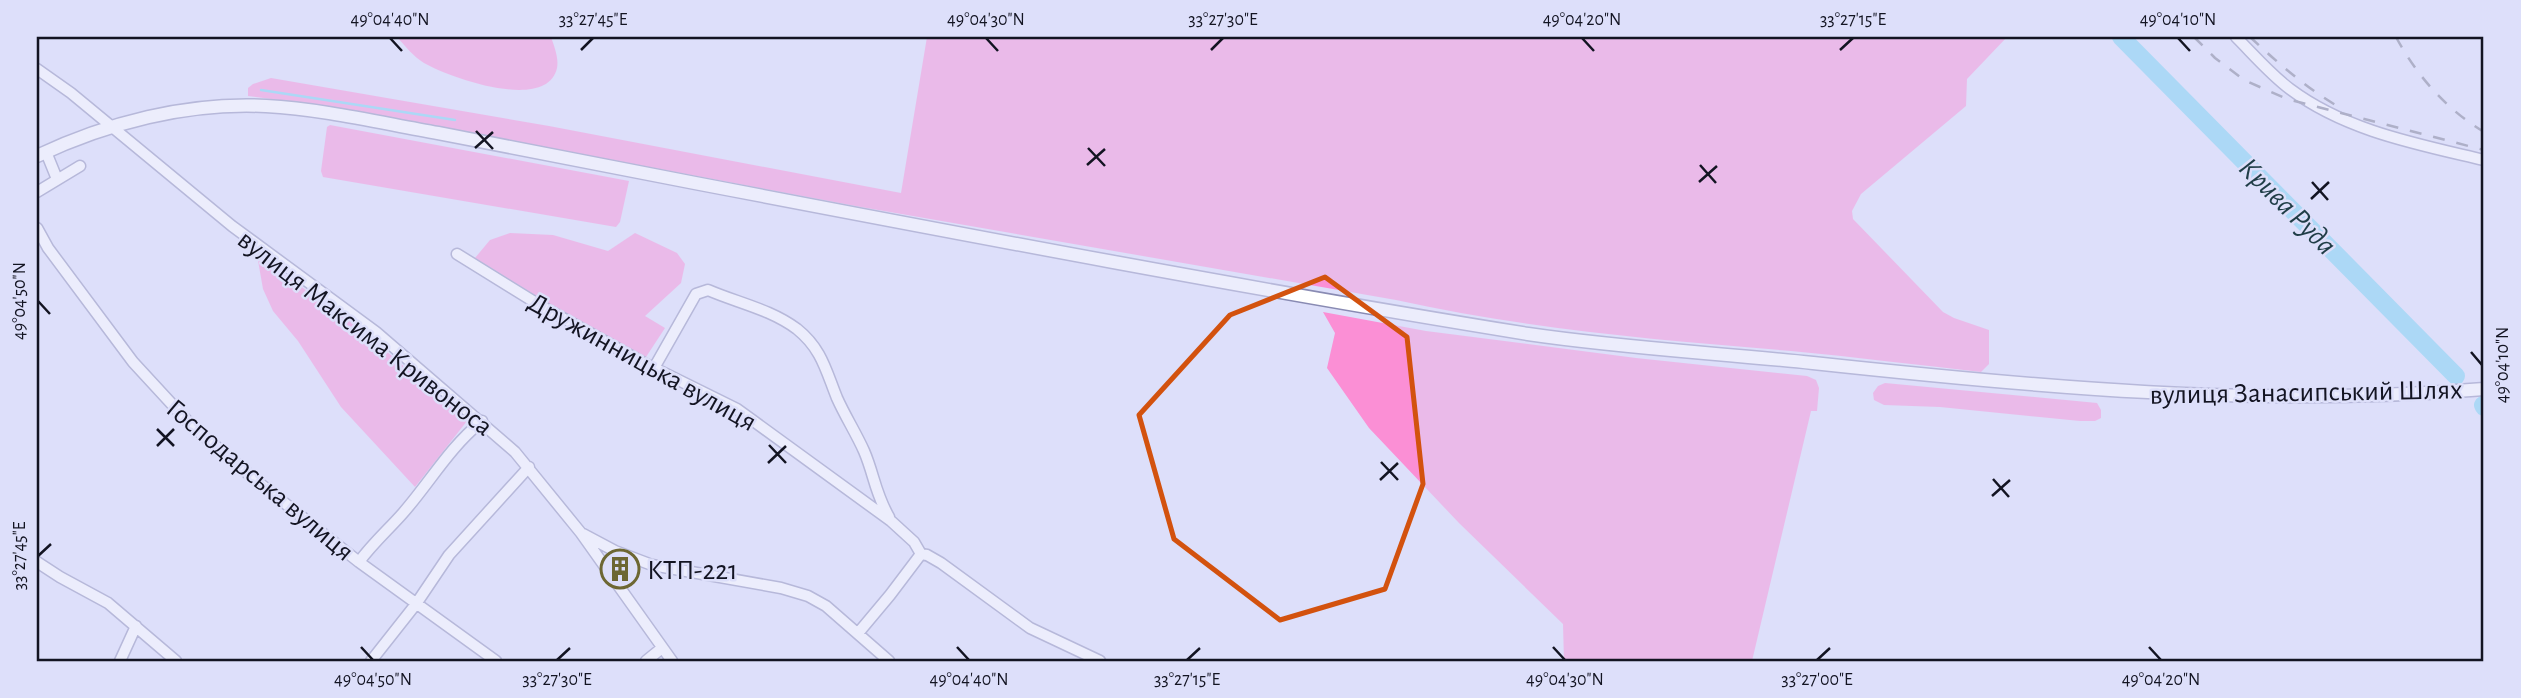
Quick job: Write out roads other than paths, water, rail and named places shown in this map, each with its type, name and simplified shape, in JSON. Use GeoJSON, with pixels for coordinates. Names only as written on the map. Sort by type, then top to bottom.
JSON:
{"type":"FeatureCollection","features":[{"type":"Feature","properties":{"kind":"main road","name":"вулиця Занасипський Шлях"},"geometry":{"type":"LineString","coordinates":[[111,126],[163,114],[214,107],[262,106],[312,111],[1337,302],[1539,335],[1962,380],[2128,393],[2207,396],[2351,395],[2484,389]]}},
{"type":"Feature","properties":{"kind":"main road"},"geometry":{"type":"LineString","coordinates":[[41,154],[111,126]]}},
{"type":"Feature","properties":{"kind":"street"},"geometry":{"type":"LineString","coordinates":[[2236,37],[2288,88],[2329,114],[2390,136],[2484,159]]}},
{"type":"Feature","properties":{"kind":"street","name":"вулиця Максима Кривоноса"},"geometry":{"type":"LineString","coordinates":[[37,69],[232,226],[376,332],[482,421],[530,467],[581,533],[672,661]]}},
{"type":"Feature","properties":{"kind":"street"},"geometry":{"type":"LineString","coordinates":[[41,154],[57,180]]}},
{"type":"Feature","properties":{"kind":"street"},"geometry":{"type":"LineString","coordinates":[[37,192],[80,166]]}},
{"type":"Feature","properties":{"kind":"street","name":"Господарська вулиця"},"geometry":{"type":"LineString","coordinates":[[37,228],[48,248],[110,333],[163,397],[223,453],[359,562],[496,661]]}},
{"type":"Feature","properties":{"kind":"street","name":"Дружинницька вулиця"},"geometry":{"type":"LineString","coordinates":[[457,254],[541,306],[745,415],[891,521],[914,542],[921,554],[941,563],[1030,628],[1100,661]]}},
{"type":"Feature","properties":{"kind":"street"},"geometry":{"type":"LineString","coordinates":[[654,368],[696,294],[702,291],[708,290],[768,311],[797,330],[815,347],[864,452],[877,496],[891,521]]}},
{"type":"Feature","properties":{"kind":"street"},"geometry":{"type":"LineString","coordinates":[[359,562],[405,511],[440,463],[482,421]]}},
{"type":"Feature","properties":{"kind":"street"},"geometry":{"type":"LineString","coordinates":[[371,661],[462,540],[530,467]]}},
{"type":"Feature","properties":{"kind":"street"},"geometry":{"type":"LineString","coordinates":[[581,533],[615,551],[652,565],[781,588],[808,596],[826,606],[859,632],[889,661]]}},
{"type":"Feature","properties":{"kind":"street"},"geometry":{"type":"LineString","coordinates":[[859,632],[921,554]]}},
{"type":"Feature","properties":{"kind":"street"},"geometry":{"type":"LineString","coordinates":[[37,562],[108,603],[176,661]]}},
{"type":"Feature","properties":{"kind":"street"},"geometry":{"type":"LineString","coordinates":[[120,661],[136,626]]}},
{"type":"Feature","properties":{"kind":"street"},"geometry":{"type":"LineString","coordinates":[[646,661],[662,649]]}},
{"type":"Feature","properties":{"kind":"waterway","name":"Крива Руда"},"geometry":{"type":"LineString","coordinates":[[2121,37],[2456,376]]}},
{"type":"Feature","properties":{"kind":"waterway"},"geometry":{"type":"LineString","coordinates":[[261,90],[455,120]]}},
{"type":"Feature","properties":{"kind":"railway"},"geometry":{"type":"LineString","coordinates":[[2194,37],[2215,58],[2244,80],[2287,99],[2484,150]]}},
{"type":"Feature","properties":{"kind":"railway"},"geometry":{"type":"LineString","coordinates":[[2250,37],[2282,66],[2339,107]]}},
{"type":"Feature","properties":{"kind":"railway"},"geometry":{"type":"LineString","coordinates":[[2396,37],[2413,65],[2445,102],[2484,132]]}},
{"type":"Feature","properties":{"kind":"place","name":"КТП-221"},"geometry":{"type":"Point","coordinates":[620,569]}}]}
